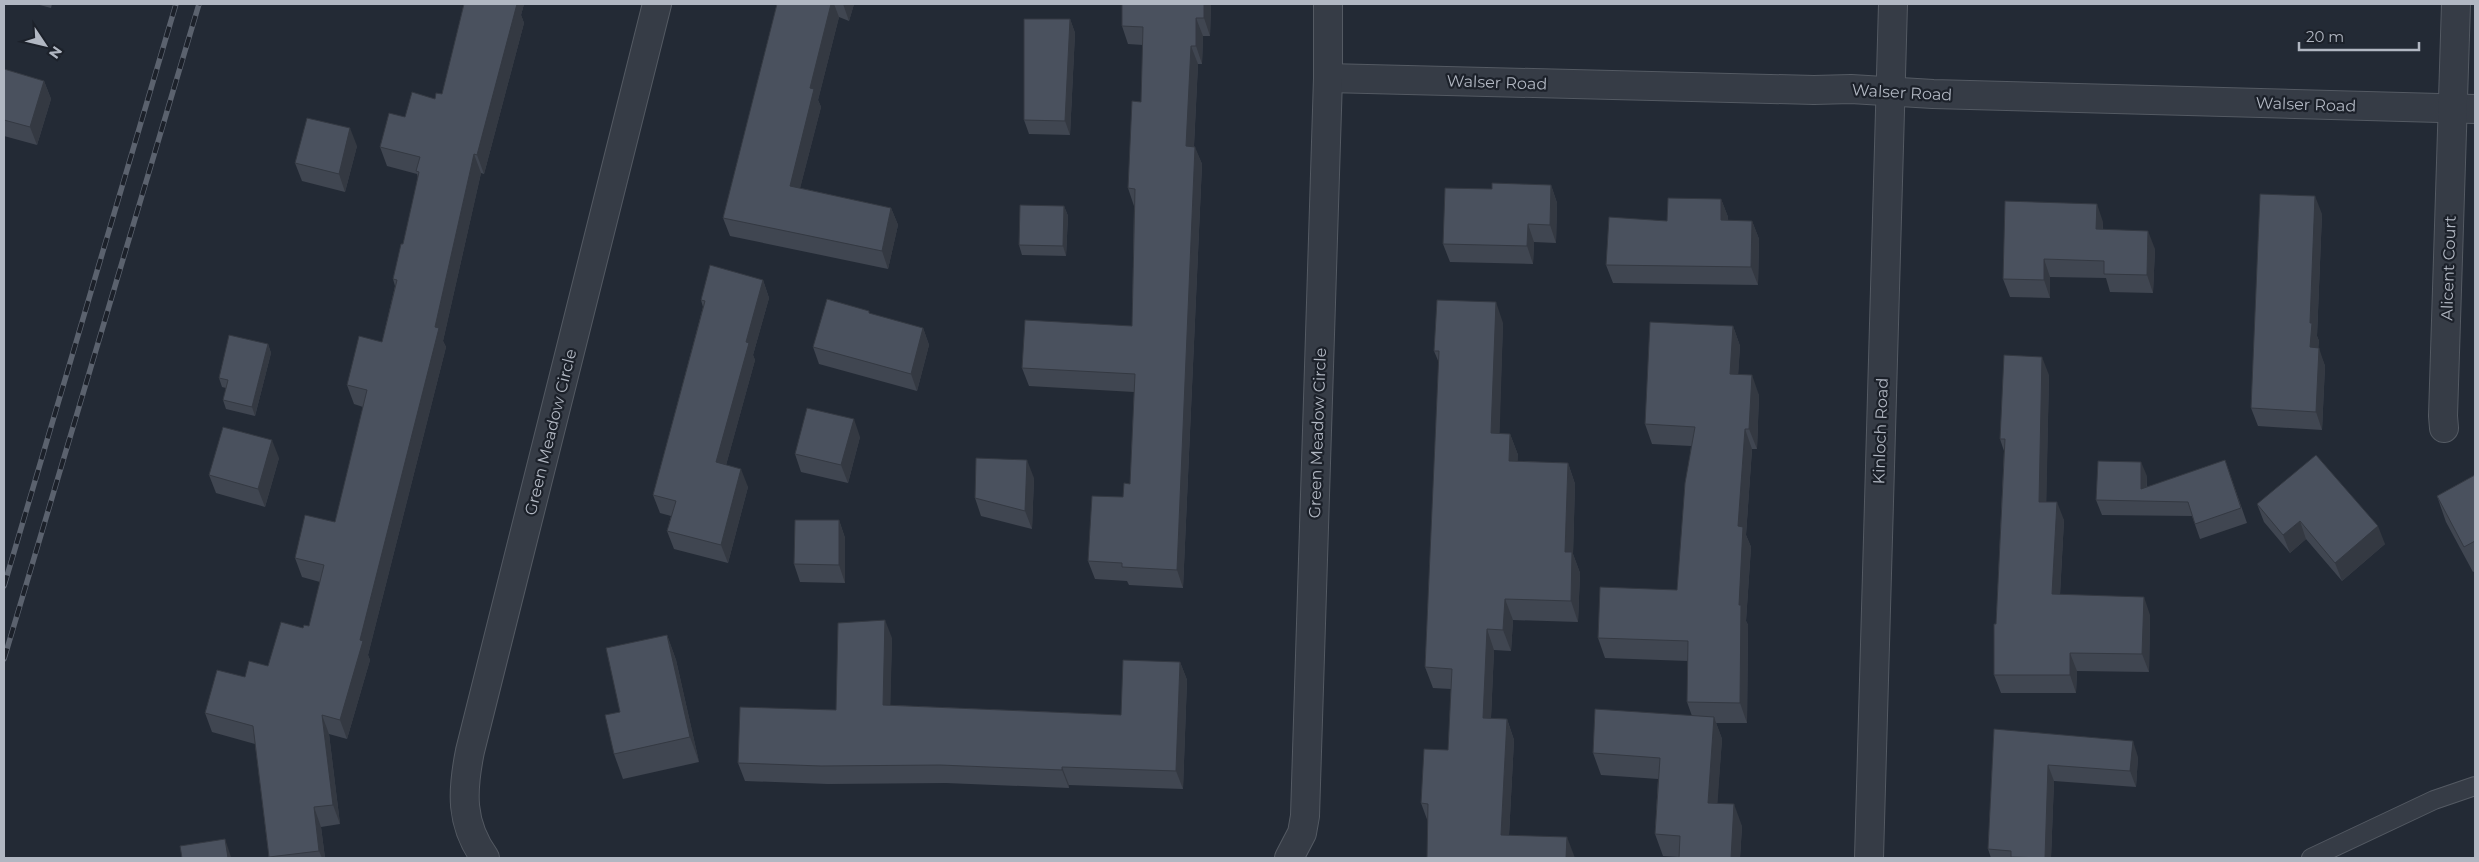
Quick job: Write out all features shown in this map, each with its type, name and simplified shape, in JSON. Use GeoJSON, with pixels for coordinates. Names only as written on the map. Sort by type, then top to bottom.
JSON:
{"type":"FeatureCollection","features":[{"type":"Feature","properties":{"kind":"street","name":"Green Meadow Circle"},"geometry":{"type":"LineString","coordinates":[[485,858],[478,849],[465,812],[463,787],[470,750],[657,4]]}},
{"type":"Feature","properties":{"kind":"street","name":"Green Meadow Circle"},"geometry":{"type":"LineString","coordinates":[[1289,858],[1302,833],[1305,816],[1328,78],[1328,4]]}},
{"type":"Feature","properties":{"kind":"street","name":"Kinloch Road"},"geometry":{"type":"LineString","coordinates":[[1869,858],[1893,4]]}},
{"type":"Feature","properties":{"kind":"street","name":"Alicent Court"},"geometry":{"type":"LineString","coordinates":[[2444,428],[2464,108],[2456,4]]}},
{"type":"Feature","properties":{"kind":"street","name":"Walser Road"},"geometry":{"type":"LineString","coordinates":[[1328,78],[1891,91],[2464,108]]}},
{"type":"Feature","properties":{"kind":"lane"},"geometry":{"type":"LineString","coordinates":[[2311,858],[2434,800],[2475,786]]}},
{"type":"Feature","properties":{"kind":"building"},"geometry":{"type":"Polygon","coordinates":[[[464,4],[517,4],[477,155],[474,154],[435,327],[439,328],[360,640],[363,641],[340,720],[322,715],[333,805],[314,807],[319,851],[269,857],[253,726],[205,713],[217,670],[245,677],[249,661],[268,666],[281,622],[303,628],[304,625],[309,626],[324,565],[295,558],[305,515],[335,522],[367,390],[347,385],[359,336],[382,342],[397,280],[393,279],[419,172],[416,171],[420,157],[380,147],[389,113],[405,117],[412,92],[435,99],[436,93],[442,94],[464,4]]]}},
{"type":"Feature","properties":{"kind":"building"},"geometry":{"type":"Polygon","coordinates":[[[777,4],[831,4],[810,88],[814,89],[790,186],[891,208],[882,251],[723,218],[777,4]]]}},
{"type":"Feature","properties":{"kind":"building"},"geometry":{"type":"Polygon","coordinates":[[[1122,4],[1204,4],[1204,18],[1196,18],[1196,46],[1191,46],[1186,146],[1195,147],[1177,570],[1122,567],[1122,563],[1088,561],[1092,496],[1123,497],[1124,483],[1130,484],[1135,374],[1022,368],[1025,320],[1132,326],[1135,189],[1128,188],[1132,101],[1141,102],[1143,27],[1122,26],[1122,4]]]}},
{"type":"Feature","properties":{"kind":"building"},"geometry":{"type":"Polygon","coordinates":[[[1024,19],[1070,19],[1065,121],[1024,120],[1024,19]]]}},
{"type":"Feature","properties":{"kind":"building"},"geometry":{"type":"Polygon","coordinates":[[[4,69],[44,81],[30,127],[4,120],[4,69]]]}},
{"type":"Feature","properties":{"kind":"building"},"geometry":{"type":"Polygon","coordinates":[[[307,118],[350,128],[339,174],[295,163],[307,118]]]}},
{"type":"Feature","properties":{"kind":"building"},"geometry":{"type":"Polygon","coordinates":[[[1492,183],[1551,185],[1550,225],[1528,224],[1527,246],[1443,244],[1445,188],[1492,189],[1492,183]]]}},
{"type":"Feature","properties":{"kind":"building"},"geometry":{"type":"Polygon","coordinates":[[[2260,194],[2315,196],[2310,347],[2319,348],[2316,412],[2251,408],[2260,194]]]}},
{"type":"Feature","properties":{"kind":"building"},"geometry":{"type":"Polygon","coordinates":[[[1668,198],[1721,199],[1721,220],[1752,221],[1751,267],[1606,265],[1609,217],[1667,221],[1668,198]]]}},
{"type":"Feature","properties":{"kind":"building"},"geometry":{"type":"Polygon","coordinates":[[[2005,201],[2097,204],[2096,229],[2148,231],[2147,275],[2104,274],[2104,261],[2044,259],[2044,280],[2003,279],[2005,201]]]}},
{"type":"Feature","properties":{"kind":"building"},"geometry":{"type":"Polygon","coordinates":[[[1020,205],[1064,206],[1063,246],[1019,245],[1020,205]]]}},
{"type":"Feature","properties":{"kind":"building"},"geometry":{"type":"Polygon","coordinates":[[[710,265],[763,280],[746,342],[749,343],[716,462],[741,469],[721,545],[667,531],[676,501],[653,495],[705,301],[701,300],[710,265]]]}},
{"type":"Feature","properties":{"kind":"building"},"geometry":{"type":"Polygon","coordinates":[[[827,299],[923,328],[911,374],[813,347],[827,299]]]}},
{"type":"Feature","properties":{"kind":"building"},"geometry":{"type":"Polygon","coordinates":[[[1437,300],[1496,302],[1491,433],[1510,434],[1509,461],[1568,463],[1565,552],[1572,552],[1571,601],[1505,599],[1503,630],[1487,629],[1483,718],[1507,719],[1501,835],[1567,837],[1566,858],[1427,858],[1428,804],[1421,803],[1424,749],[1448,750],[1452,669],[1425,667],[1439,351],[1434,351],[1437,300]]]}},
{"type":"Feature","properties":{"kind":"building"},"geometry":{"type":"Polygon","coordinates":[[[1650,322],[1733,326],[1730,374],[1752,375],[1749,429],[1745,429],[1738,526],[1743,527],[1739,605],[1741,605],[1740,703],[1687,702],[1688,641],[1598,638],[1600,587],[1677,590],[1685,483],[1695,427],[1645,424],[1650,322]]]}},
{"type":"Feature","properties":{"kind":"building"},"geometry":{"type":"Polygon","coordinates":[[[229,335],[268,344],[252,407],[223,400],[228,380],[219,378],[229,335]]]}},
{"type":"Feature","properties":{"kind":"building"},"geometry":{"type":"Polygon","coordinates":[[[2004,355],[2042,357],[2039,502],[2057,502],[2052,594],[2144,597],[2142,654],[2070,653],[2070,675],[1994,675],[1994,624],[1996,624],[2005,439],[2000,439],[2004,355]]]}},
{"type":"Feature","properties":{"kind":"building"},"geometry":{"type":"Polygon","coordinates":[[[807,408],[854,419],[841,465],[795,454],[807,408]]]}},
{"type":"Feature","properties":{"kind":"building"},"geometry":{"type":"Polygon","coordinates":[[[223,427],[272,440],[258,489],[209,475],[223,427]]]}},
{"type":"Feature","properties":{"kind":"building"},"geometry":{"type":"Polygon","coordinates":[[[2316,455],[2378,526],[2335,563],[2300,521],[2283,535],[2257,504],[2316,455]]]}},
{"type":"Feature","properties":{"kind":"building"},"geometry":{"type":"Polygon","coordinates":[[[976,458],[1027,460],[1025,511],[975,498],[976,458]]]}},
{"type":"Feature","properties":{"kind":"building"},"geometry":{"type":"Polygon","coordinates":[[[2225,460],[2241,508],[2195,524],[2188,502],[2096,500],[2098,461],[2141,462],[2141,489],[2225,460]]]}},
{"type":"Feature","properties":{"kind":"building"},"geometry":{"type":"Polygon","coordinates":[[[2475,475],[2475,541],[2464,547],[2437,496],[2475,475]]]}},
{"type":"Feature","properties":{"kind":"building"},"geometry":{"type":"Polygon","coordinates":[[[795,520],[839,520],[839,565],[794,564],[795,520]]]}},
{"type":"Feature","properties":{"kind":"building"},"geometry":{"type":"Polygon","coordinates":[[[885,620],[883,705],[1121,715],[1123,660],[1180,662],[1176,771],[1062,767],[1062,770],[940,765],[821,766],[738,763],[740,707],[836,710],[838,623],[885,620]]]}},
{"type":"Feature","properties":{"kind":"building"},"geometry":{"type":"Polygon","coordinates":[[[667,635],[690,737],[614,754],[605,715],[620,712],[606,648],[667,635]]]}},
{"type":"Feature","properties":{"kind":"building"},"geometry":{"type":"Polygon","coordinates":[[[1595,709],[1714,717],[1708,803],[1734,804],[1731,858],[1679,858],[1680,836],[1655,834],[1660,758],[1593,753],[1595,709]]]}},
{"type":"Feature","properties":{"kind":"building"},"geometry":{"type":"Polygon","coordinates":[[[1994,729],[2133,741],[2130,771],[2048,765],[2045,858],[2011,857],[2011,851],[1988,849],[1994,729]]]}},
{"type":"Feature","properties":{"kind":"building"},"geometry":{"type":"Polygon","coordinates":[[[225,839],[228,858],[182,858],[180,846],[225,839]]]}},
{"type":"Feature","properties":{"kind":"railway"},"geometry":{"type":"LineString","coordinates":[[4,586],[176,4]]}},
{"type":"Feature","properties":{"kind":"railway"},"geometry":{"type":"LineString","coordinates":[[4,659],[199,4]]}}]}
